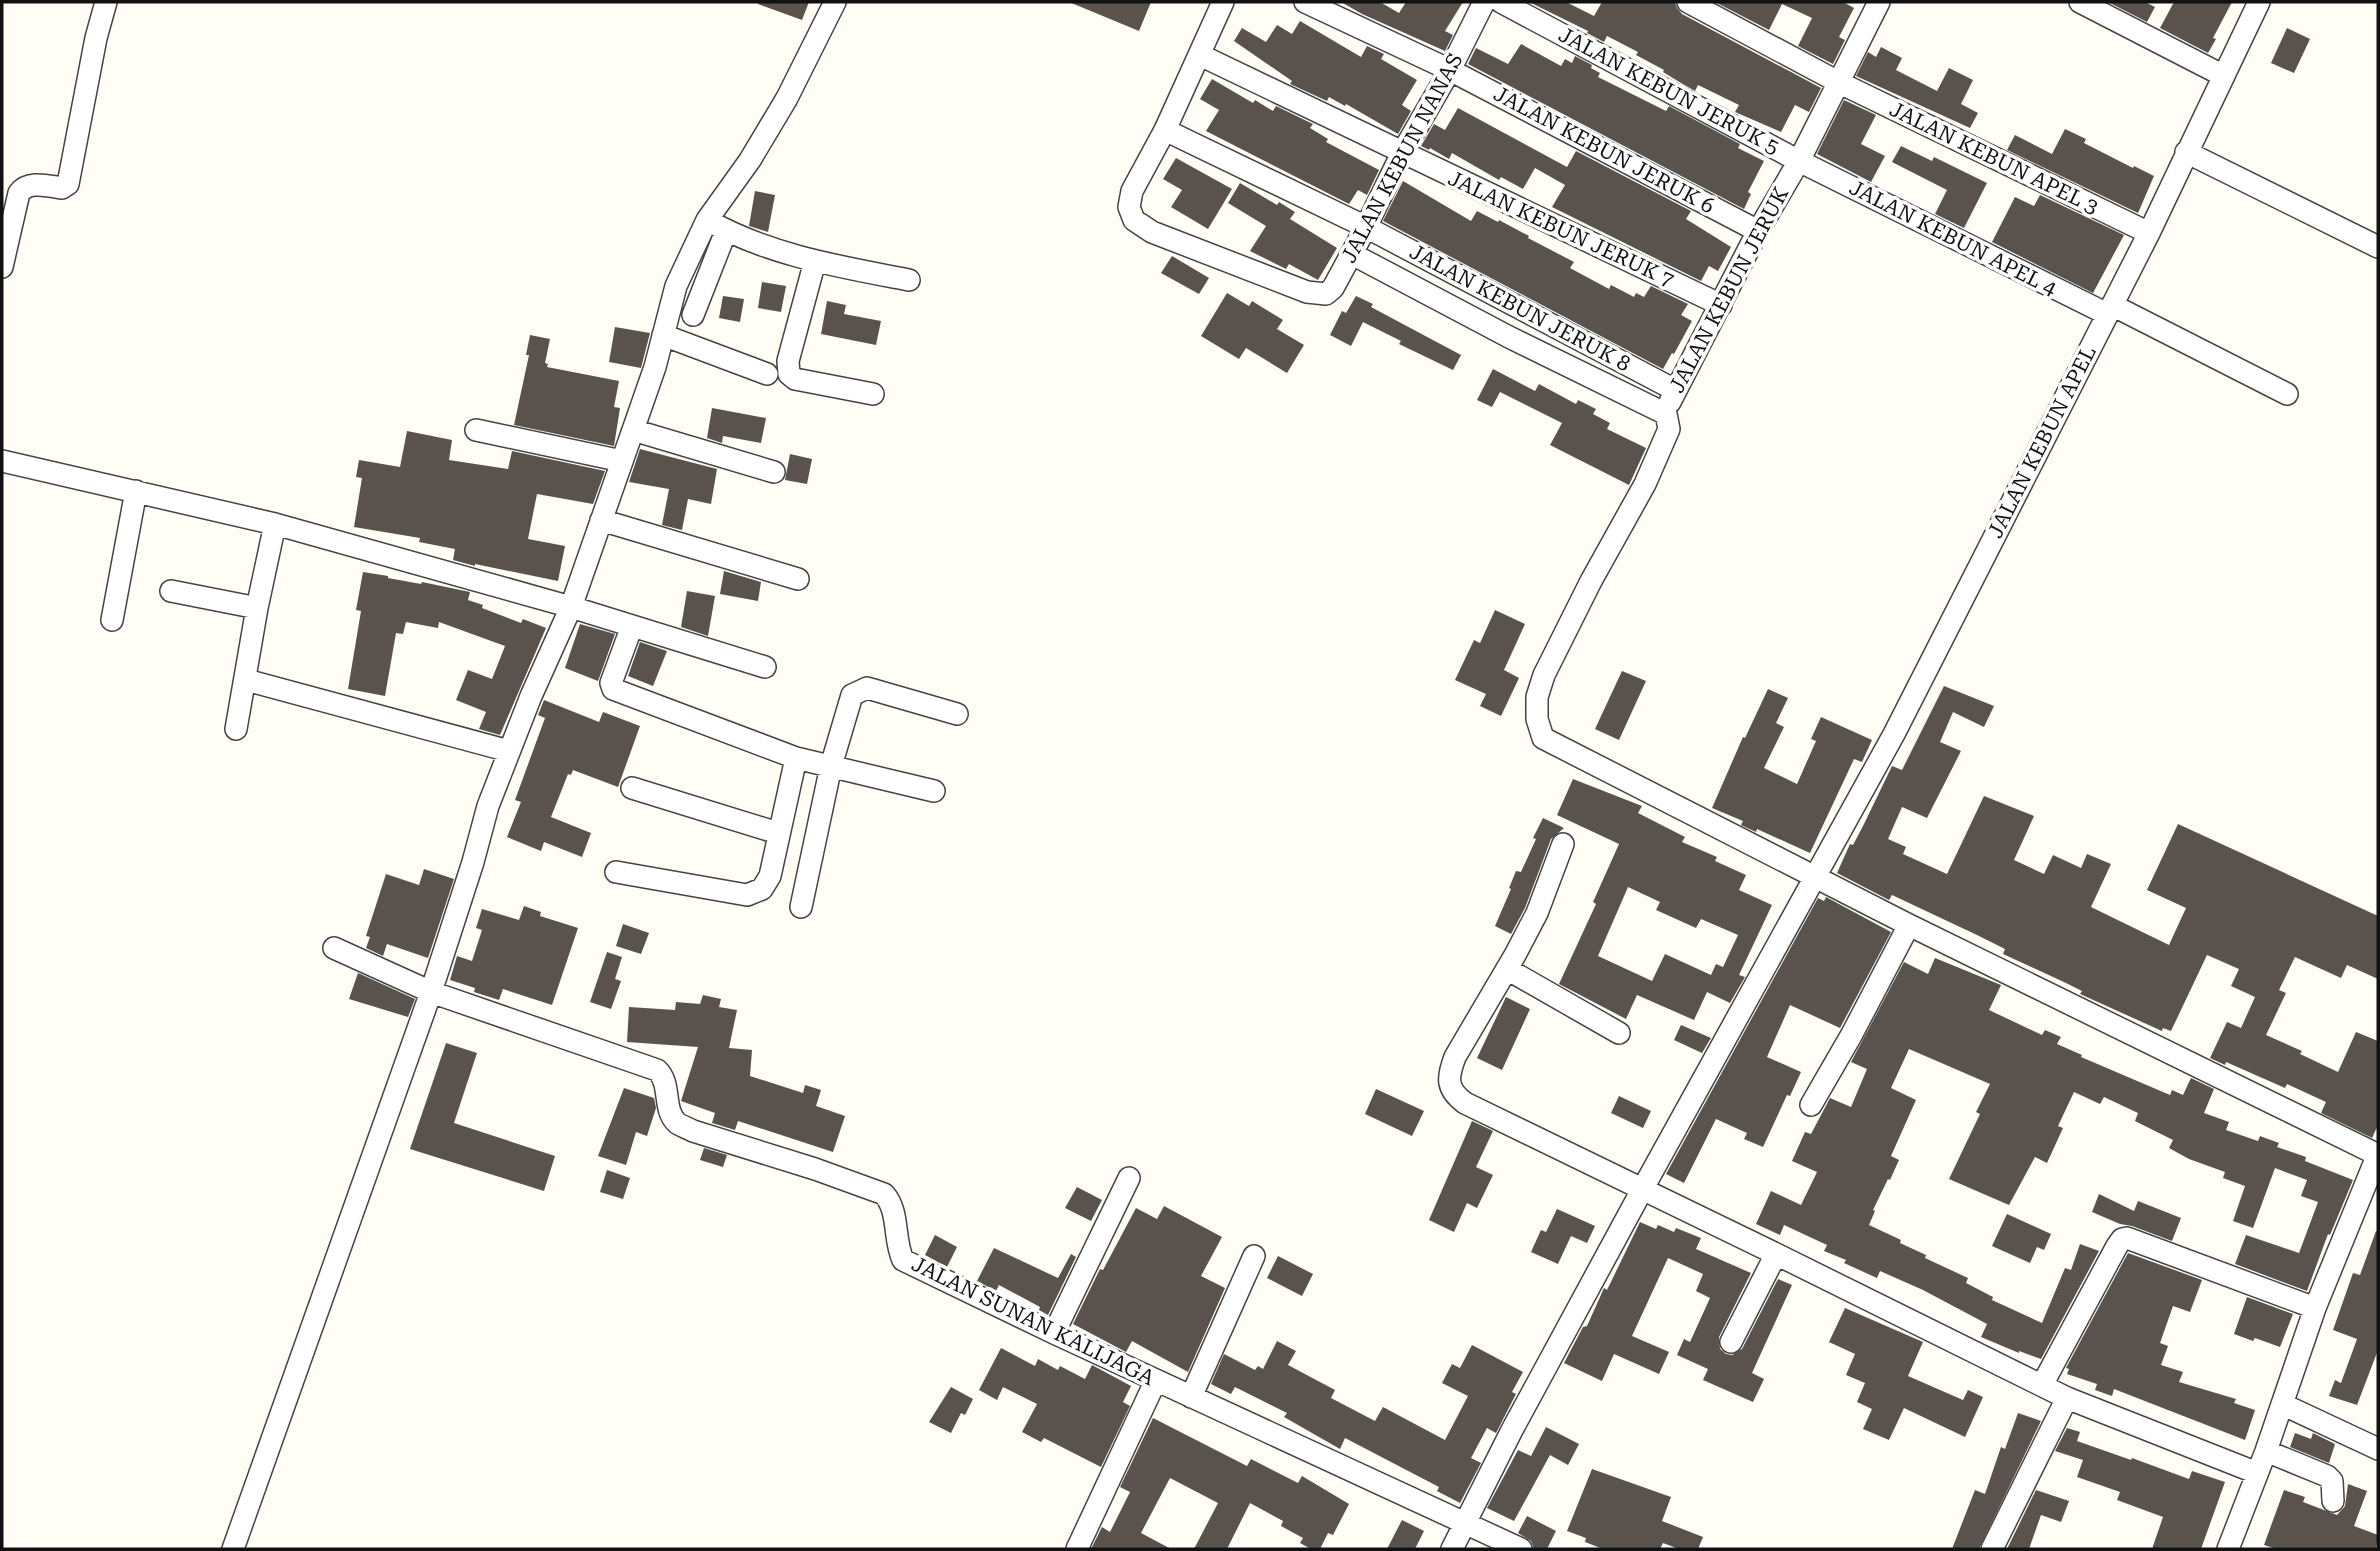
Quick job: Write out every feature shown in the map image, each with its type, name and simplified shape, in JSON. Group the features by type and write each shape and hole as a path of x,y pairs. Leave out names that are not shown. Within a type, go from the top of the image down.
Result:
{"street":[{"path":"2,267 4,244 19,193 24,187 32,185 62,188 68,184 96,38 106,2"},
{"path":"233,1549 431,992 488,806 531,696 571,607 633,430 676,286 716,225 750,160 788,98 835,2"},
{"path":"1166,130 1223,2"},
{"name":"JALAN KEBUN JERUK 6","path":"1305,2 1450,70 1758,231"},
{"name":"JALAN KEBUN NANAS","path":"1166,130 1132,191 1129,207 1133,220 1152,232 1307,292 1326,294 1333,288 1352,254 1402,153 1450,70 1484,2"},
{"name":"JALAN KEBUN JERUK 5","path":"1501,2 1799,161"},
{"name":"JALAN KEBUN APEL 3","path":"1688,2 1840,83 2149,233"},
{"name":"JALAN KEBUN JERUK","path":"1352,254 1509,337 1666,414 1675,390 1758,231 1799,161 1879,2"},
{"path":"2080,2 2224,76"},
{"name":"JALAN KEBUN APEL","path":"1452,1549 1642,1189 1894,734 2149,233 2259,2"},
{"name":"JALAN KEBUN JERUK 7","path":"1199,55 1721,305"},
{"name":"JALAN KEBUN JERUK 8","path":"1166,130 1366,227 1675,390"},
{"path":"2186,152 2378,247"},
{"name":"JALAN KEBUN APEL 4","path":"1799,161 2287,394"},
{"path":"716,225 814,261 909,280"},
{"path":"693,315 716,225"},
{"path":"814,261 788,361 789,374 795,379 873,394"},
{"path":"663,335 767,374"},
{"path":"1666,414 1669,429 1645,484 1591,581 1544,675 1536,697 1537,719 1543,738 1909,925 2378,1155 2373,1178 2315,1308 2266,1451 2228,1549"},
{"path":"476,430 622,461"},
{"path":"633,430 774,472"},
{"path":"2,461 275,524 571,607 765,667"},
{"path":"112,620 136,491"},
{"path":"601,520 797,579"},
{"path":"236,729 275,524"},
{"path":"171,591 257,608"},
{"path":"632,626 611,683 613,689 796,758 934,791"},
{"path":"246,680 509,751"},
{"path":"801,907 831,766 852,695 857,690 867,688 957,714"},
{"path":"616,872 747,895 762,889 770,876 796,758"},
{"path":"632,788 778,833"},
{"path":"1563,844 1536,913 1507,969 1455,1057 1449,1075 1456,1096 1465,1103 2067,1398 2257,1472"},
{"path":"1811,1105 1909,925"},
{"path":"334,948 431,992"},
{"path":"1507,969 1619,1033"},
{"name":"JALAN SUNAN KALIJAGA","path":"431,992 657,1070 663,1075 671,1112 677,1123 693,1131 884,1194 891,1202 899,1252 904,1260 1054,1333 1521,1549"},
{"path":"1054,1333 1129,1178"},
{"path":"2042,1385 2122,1239 2127,1238 2315,1308"},
{"path":"1731,1342 1776,1254"},
{"path":"1191,1396 1254,1256"},
{"path":"1077,1549 1156,1380"},
{"path":"1992,1549 2067,1398"},
{"path":"2282,1404 2378,1449"},
{"path":"2266,1451 2327,1476 2332,1480 2333,1501"}],"building":[{"path":"758,2 809,2 802,20"},
{"path":"1069,2 1151,2 1139,31"},
{"path":"1341,2 1380,2 1399,13 1406,2 1463,2 1445,31 1453,35 1445,51"},
{"path":"1529,2 1566,2 1594,16 1602,2 1675,2 1682,14 1821,88 1809,112 1795,105 1781,132 1735,112 1739,105 1698,85 1695,91 1636,55 1638,52 1607,36 1604,42 1587,33 1588,31"},
{"path":"1715,2 1843,2 1854,8 1839,37 1845,40 1833,64 1798,46 1812,18 1782,4 1769,30"},
{"path":"2108,2 2145,2 2155,7 2147,22"},
{"path":"2174,2 2232,2 2208,53 2160,28"},
{"path":"1300,21 1361,57 1367,46 1384,54 1381,59 1417,80 1402,105 1411,111 1398,134 1346,104 1345,106 1329,97 1327,101 1290,84 1292,81 1234,41 1242,28 1266,42 1277,25 1292,34"},
{"path":"2287,28 2310,39 2294,73 2271,63"},
{"path":"1521,44 1561,66 1565,59 1572,63 1575,56 1592,65 1591,68 1600,73 1598,77 1666,111 1669,106 1740,144 1738,148 1764,161 1748,192 1751,194 1744,209 1468,64 1476,48 1508,64"},
{"path":"1881,47 1902,58 1896,70 1937,91 1949,68 1973,80 1961,104 1978,113 1970,128 1856,76 1868,52 1876,57"},
{"path":"1212,79 1253,103 1255,100 1273,111 1276,106 1313,124 1310,128 1328,139 1326,142 1379,170 1367,195 1358,190 1349,204 1206,131 1219,110 1200,99"},
{"path":"1844,100 1876,115 1861,144 1885,156 1871,182 1817,154"},
{"path":"1458,108 1567,167 1576,151 1691,211 1686,219 1731,247 1718,271 1709,266 1701,281 1552,207 1565,185 1535,168 1523,189 1501,177 1499,180 1452,153 1449,159 1421,146 1434,124 1445,130"},
{"path":"2065,129 2086,139 2084,143 2154,176 2138,213 2007,150 2015,135 2052,154"},
{"path":"1901,146 1932,161 1934,157 1987,183 1964,228 1935,214 1947,190 1892,162"},
{"path":"1176,158 1232,189 1208,229 1171,207 1182,190 1163,179"},
{"path":"1403,181 1471,221 1477,211 1498,222 1499,220 1574,262 1570,268 1609,289 1611,285 1634,297 1636,293 1644,297 1651,286 1688,304 1681,315 1692,321 1674,354 1672,353 1663,369 1383,221"},
{"path":"1240,183 1277,205 1279,202 1295,212 1290,219 1337,248 1318,280 1289,264 1286,269 1250,251 1266,226 1228,203"},
{"path":"755,191 775,195 768,232 749,226"},
{"path":"2040,195 2124,235 2093,293 1992,242 2015,197 2034,206"},
{"path":"1172,256 1209,278 1199,294 1161,273"},
{"path":"762,282 786,286 781,312 758,308"},
{"path":"1227,293 1249,306 1252,301 1283,320 1277,329 1304,345 1287,373 1246,348 1239,359 1201,336"},
{"path":"723,296 744,299 740,322 719,318"},
{"path":"1356,296 1373,304 1371,307 1461,355 1453,370 1399,344 1401,341 1363,322 1351,346 1330,335 1342,311 1346,313"},
{"path":"827,301 846,305 844,314 881,321 876,345 821,334"},
{"path":"615,327 650,333 641,368 609,362"},
{"path":"530,335 550,339 545,363 548,364 547,367 619,381 614,407 620,408 614,446 514,425 529,355 526,355"},
{"path":"1493,369 1535,391 1539,384 1576,404 1578,400 1596,409 1593,414 1610,423 1607,429 1646,448 1629,485 1550,445 1562,423 1500,392 1492,407 1477,400"},
{"path":"712,408 766,418 761,443 723,436 722,443 707,438"},
{"path":"407,431 452,440 449,460 508,469 512,451 605,471 593,504 537,494 528,539 565,546 558,581 475,566 453,560 455,549 419,542 420,538 354,527 362,478 356,477 359,460 400,467"},
{"path":"640,449 717,469 711,504 688,499 682,530 662,525 669,489 629,482"},
{"path":"790,454 812,459 807,484 785,480"},
{"path":"724,571 761,582 758,601 720,594"},
{"path":"363,572 470,592 468,600 483,605 482,608 521,623 523,619 546,628 500,735 479,729 486,712 456,700 468,670 492,679 505,646 439,622 438,628 406,622 403,634 396,633 385,696 348,689 361,611 356,610"},
{"path":"687,591 715,596 708,636 681,627"},
{"path":"1495,610 1525,624 1504,670 1519,678 1501,716 1480,706 1486,694 1455,680 1474,640 1480,643"},
{"path":"580,624 615,634 598,681 565,668"},
{"path":"640,642 667,651 653,686 628,676"},
{"path":"1622,671 1646,681 1619,740 1595,729"},
{"path":"1944,686 1994,706 1984,727 1953,712 1940,742 1961,751 1927,818 1902,807 1888,839 1906,847 1903,854 1947,874 1984,796 2034,816 2014,860 2044,874 2053,855 2081,868 2087,854 2111,864 2091,907 2169,945 2186,908 2147,890 2178,824 2378,916 2378,979 2347,965 2341,978 2295,957 2279,990 2286,993 2266,1035 2302,1051 2300,1054 2338,1072 2356,1032 2378,1041 2378,1125 2372,1138 2321,1113 2326,1102 2287,1084 2285,1088 2226,1062 2225,1065 2210,1058 2227,1022 2241,1028 2255,997 2231,986 2239,969 2207,955 2171,1031 2163,1028 2162,1031 2080,994 2082,991 2003,954 2005,949 1977,935 1892,895 1889,900 1837,873 1892,766 1902,770"},
{"path":"1768,689 1788,698 1776,723 1784,727 1764,768 1797,784 1816,741 1811,739 1821,717 1872,740 1862,762 1854,759 1810,853 1757,829 1756,832 1741,825 1743,821 1712,808 1743,737 1745,738"},
{"path":"544,700 599,722 603,712 640,726 618,787 573,770 571,775 568,774 551,817 591,833 582,857 544,842 541,851 507,837 521,802 515,800 545,718 538,715"},
{"path":"1573,779 1642,806 1638,813 1685,837 1682,842 1717,857 1715,861 1746,875 1739,890 1772,905 1739,975 1745,977 1730,1003 1707,992 1694,1020 1637,995 1626,1019 1559,984 1596,904 1593,902 1619,844 1557,815","holes":["1628,887 1660,902 1656,910 1696,928 1701,919 1738,935 1723,967 1716,964 1711,975 1665,954 1652,981 1598,956"]},
{"path":"1543,818 1564,828 1551,839 1525,908 1511,934 1495,926 1516,871 1521,872"},
{"path":"424,869 454,879 428,958 387,944 383,956 366,948 370,937 366,936 386,874 419,885"},
{"path":"1826,897 1891,932 1840,1028 1790,1005 1767,1057 1801,1072 1763,1147 1744,1139 1747,1133 1716,1119 1684,1183 1666,1174 1818,898 1824,901"},
{"path":"524,906 541,912 540,916 578,928 552,1005 503,989 499,1000 450,980 457,956 472,961 482,930 476,928 482,909 519,920"},
{"path":"623,924 649,933 641,954 616,946"},
{"path":"607,952 622,957 615,979 621,981 611,1009 590,1002"},
{"path":"1935,958 2001,985 1989,1010 2042,1035 2045,1030 2061,1037 2057,1044 2082,1055 2081,1057 2170,1095 2172,1090 2183,1095 2191,1078 2214,1089 2204,1113 2229,1122 2226,1130 2258,1141 2260,1136 2279,1143 2277,1147 2306,1157 2305,1161 2353,1180 2330,1235 2328,1234 2307,1291 2235,1264 2246,1235 2299,1253 2318,1202 2301,1196 2307,1180 2275,1168 2253,1228 2233,1221 2245,1186 2223,1178 2225,1172 2189,1159 2169,1148 2173,1140 2135,1121 2138,1113 2104,1097 2100,1104 2074,1092 2058,1126 2063,1128 2047,1163 2035,1157 2009,1205 1949,1179 1980,1114 1976,1112 1990,1084 1909,1049 1891,1088 1916,1100 1891,1156 1899,1160 1873,1210 1875,1211 1869,1225 1901,1240 1900,1243 1926,1255 1925,1258 1968,1278 1966,1283 1993,1297 1992,1300 2042,1323 2065,1268 2071,1270 2080,1244 2099,1251 2041,1359 1981,1337 1987,1324 1923,1290 1880,1271 1877,1278 1844,1263 1846,1260 1824,1251 1827,1245 1784,1225 1780,1235 1756,1224 1771,1191 1801,1205 1817,1172 1792,1161 1805,1132 1811,1134 1830,1098 1851,1107 1867,1069 1851,1062 1904,962 1928,974"},
{"path":"358,973 415,999 408,1017 349,999"},
{"path":"703,995 721,999 719,1007 737,1010 729,1048 752,1050 750,1076 803,1093 805,1085 821,1090 816,1106 845,1116 833,1152 738,1121 735,1130 712,1123 715,1113 681,1101 698,1047 627,1042 629,1007 675,1010 676,1002 700,1004"},
{"path":"1506,997 1530,1009 1502,1070 1477,1058"},
{"path":"1681,1025 1711,1038 1702,1053 1674,1040"},
{"path":"446,1043 477,1053 454,1123 555,1156 544,1191 410,1149"},
{"path":"624,1088 654,1098 656,1108 647,1136 636,1132 626,1165 598,1156"},
{"path":"1376,1089 1424,1111 1412,1136 1365,1114"},
{"path":"1619,1096 1651,1111 1643,1128 1611,1113"},
{"path":"1472,1121 1493,1131 1476,1167 1493,1175 1477,1208 1467,1203 1454,1232 1429,1220"},
{"path":"704,1148 727,1155 723,1167 700,1160"},
{"path":"607,1170 630,1178 623,1199 600,1192"},
{"path":"1077,1187 1102,1200 1091,1221 1065,1208"},
{"path":"2099,1194 2134,1211 2138,1201 2181,1218 2172,1241 2092,1212"},
{"path":"1164,1206 1222,1237 1201,1276 1225,1288 1188,1372 1132,1341 1126,1352 1073,1324 1100,1269 1103,1270 1136,1208 1157,1219"},
{"path":"1557,1209 1595,1226 1587,1243 1571,1236 1558,1264 1531,1252 1541,1230 1546,1232"},
{"path":"2007,1214 2051,1234 2044,1250 2037,1247 2030,1263 1992,1246"},
{"path":"1640,1222 1656,1229 1658,1225 1674,1232 1676,1228 1701,1238 1696,1249 1751,1273 1719,1337 1720,1349 1726,1354 1732,1355 1742,1349 1778,1279 1792,1285 1752,1373 1764,1379 1753,1402 1703,1380 1708,1369 1677,1355 1684,1339 1690,1342 1710,1298 1696,1291 1703,1274 1668,1258 1632,1336 1669,1352 1659,1374 1614,1354 1602,1381 1564,1363 1583,1327 1587,1326 1604,1288 1607,1290"},
{"path":"2376,1231 2378,1350 2357,1405 2329,1396 2335,1380 2341,1383 2357,1339 2333,1330 2353,1273 2360,1275"},
{"path":"935,1235 957,1247 947,1267 925,1255"},
{"path":"994,1248 1058,1278 1071,1254 1076,1257 1048,1315 1039,1310 1040,1307 999,1285 996,1291 977,1281"},
{"path":"2128,1253 2202,1280 2190,1312 2173,1306 2160,1343 2168,1346 2161,1365 2183,1372 2179,1382 2236,1399 2234,1403 2255,1410 2245,1440 2114,1389 2112,1396 2095,1390 2097,1384 2067,1374 2069,1369 2066,1368"},
{"path":"1278,1256 1313,1274 1302,1296 1267,1278"},
{"path":"2247,1297 2293,1314 2280,1347 2234,1334"},
{"path":"1845,1308 1923,1342 1908,1376 1963,1400 1968,1390 1983,1397 1965,1437 1904,1408 1889,1440 1863,1429 1872,1409 1857,1402 1865,1383 1846,1375 1855,1354 1829,1342"},
{"path":"1277,1341 1296,1351 1288,1365 1335,1390 1331,1398 1375,1421 1383,1407 1445,1440 1468,1396 1442,1383 1452,1364 1460,1368 1472,1345 1523,1372 1512,1392 1516,1394 1496,1433 1487,1428 1471,1458 1481,1463 1460,1503 1437,1491 1439,1487 1345,1438 1340,1449 1284,1417 1287,1413 1235,1387 1231,1394 1211,1384 1224,1354 1255,1370 1258,1366 1263,1369"},
{"path":"1001,1348 1035,1366 1038,1359 1058,1370 1060,1366 1085,1379 1092,1365 1131,1386 1123,1402 1130,1406 1101,1467 1044,1438 1041,1442 1022,1432 1037,1404 1003,1387 997,1400 979,1390"},
{"path":"951,1387 973,1399 965,1415 961,1413 951,1433 929,1422"},
{"path":"2018,1413 2041,1421 1979,1549 1952,1549 1975,1490 1985,1494 2001,1447 2005,1449"},
{"path":"1153,1418 1247,1466 1251,1459 1298,1483 1302,1476 1349,1504 1333,1535 1328,1533 1320,1549 1311,1549 1300,1543 1303,1538 1281,1526 1283,1521 1250,1503 1227,1549 1194,1549 1218,1503 1170,1478 1141,1533 1171,1549 1091,1549 1102,1527 1110,1532 1130,1492 1120,1487"},
{"path":"1546,1427 1579,1444 1568,1465 1550,1455 1514,1521 1487,1508 1518,1450 1531,1456"},
{"path":"2067,1428 2080,1432 2077,1441 2131,1460 2132,1458 2189,1479 2192,1471 2225,1482 2201,1549 2152,1549 2163,1517 2117,1500 2120,1492 2077,1477 2083,1460 2055,1451"},
{"path":"2295,1433 2311,1439 2313,1433 2335,1444 2329,1463 2290,1447"},
{"path":"1592,1469 1671,1497 1662,1521 1703,1537 1698,1549 1679,1549 1663,1543 1660,1549 1603,1549 1585,1542 1586,1538 1567,1531"},
{"path":"2348,1484 2367,1491 2354,1526 2378,1535 2376,1549 2276,1549 2264,1545 2284,1490 2305,1497 2303,1502 2337,1515 2345,1506"},
{"path":"2036,1490 2069,1501 2061,1522 2041,1515 2029,1549 2007,1549"},
{"path":"1527,1516 1556,1531 1547,1549 1534,1549 1531,1541 1518,1533"},
{"path":"1402,1520 1424,1531 1415,1549 1387,1549"}]}
